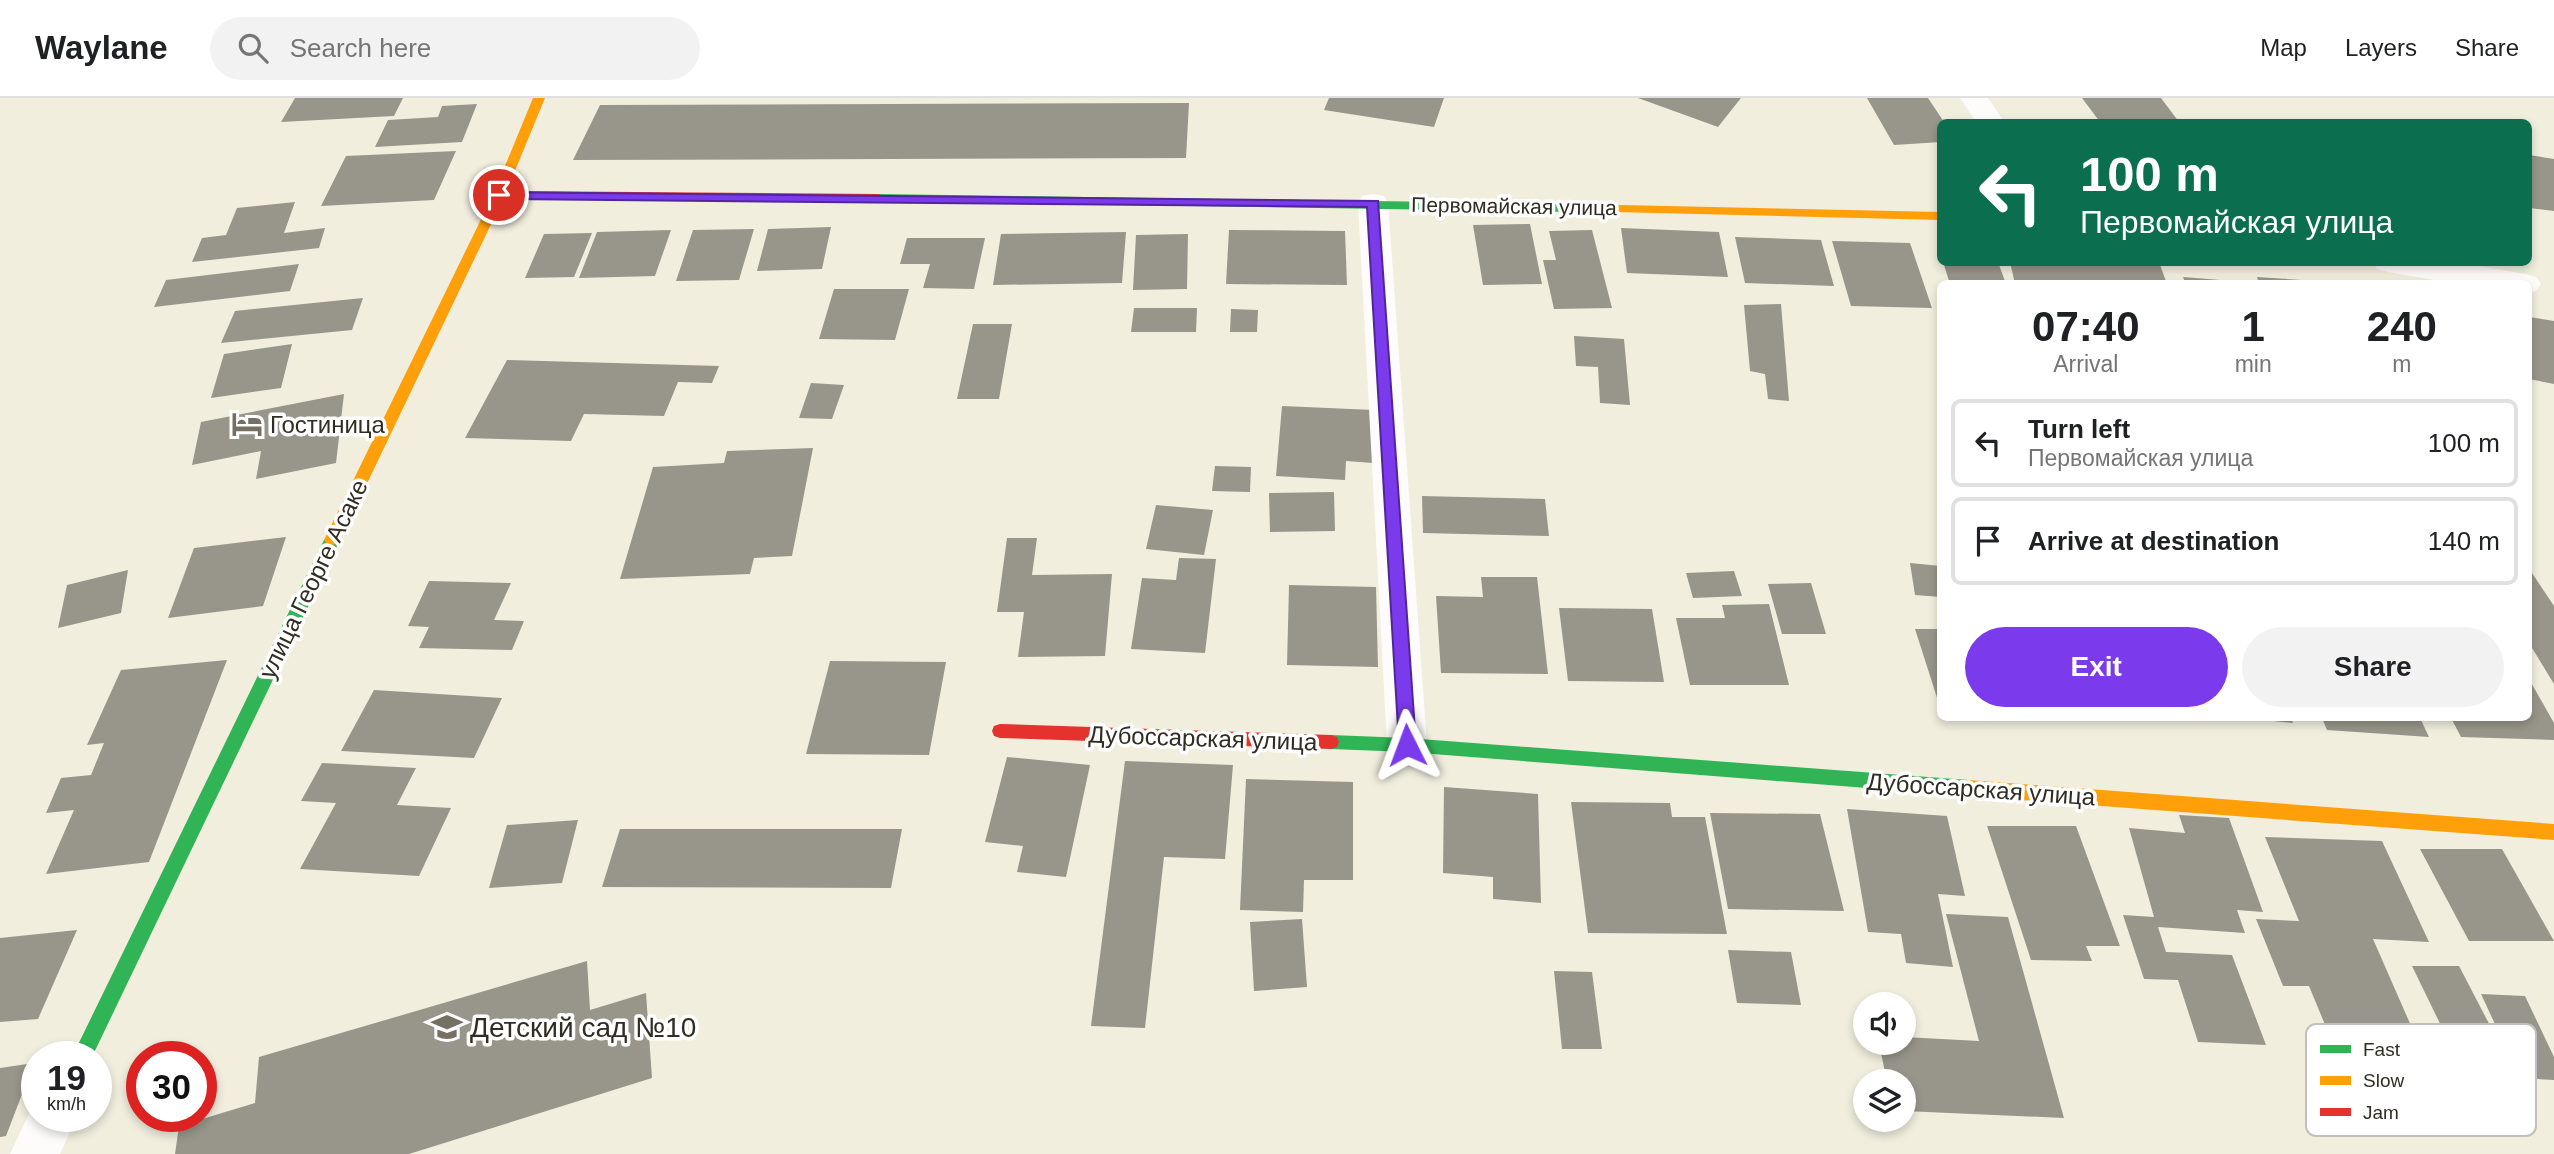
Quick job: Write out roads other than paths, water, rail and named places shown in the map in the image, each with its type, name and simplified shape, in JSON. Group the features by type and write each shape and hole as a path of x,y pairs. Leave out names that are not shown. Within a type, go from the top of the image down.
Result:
{"street":[{"name":"улица Георге Асаке","path":"90,1041 499,195 539,98"},
{"path":"1974,98 1988,119"},
{"name":"Первомайская улица","path":"499,195 1373,204 1937,216"},
{"path":"1373,204 1407,745"},
{"path":"2413,266 2502,280"},
{"path":"2532,285 2554,288"},
{"name":"Дубоссарская улица","path":"1000,732 1407,745 2554,832"},
{"path":"35,1154 45,1132"}],"place":[{"name":"Гостиница","path":"247,424"},
{"name":"Детский сад №10","path":"447,1027"}]}
